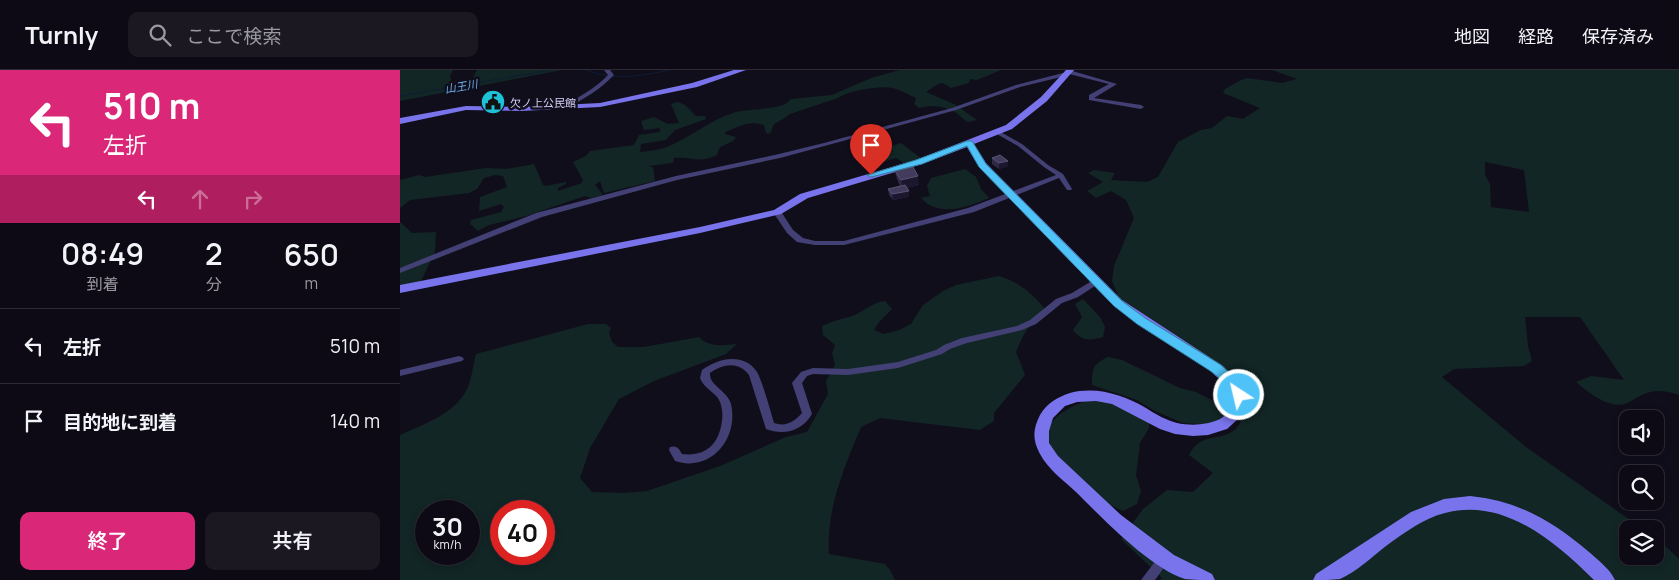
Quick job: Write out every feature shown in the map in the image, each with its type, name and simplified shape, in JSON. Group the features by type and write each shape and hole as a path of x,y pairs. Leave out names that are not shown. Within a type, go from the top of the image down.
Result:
{"street":[{"path":"400,121 466,108 564,108 600,105 641,98 718,79 742,70"},
{"path":"400,289 700,230 777,212 804,196 919,162 997,132 1018,121 1051,93 1069,72"},
{"path":"400,271 539,215 676,178 816,146 961,106 1018,86 1069,72 1114,84 1091,96 1092,100 1141,107"},
{"path":"564,108 587,94 594,92 608,75"},
{"path":"997,132 1020,145 1046,166 1061,175 1069,189"},
{"path":"970,143 982,165 1095,282 1141,321 1216,368 1231,382 1239,395 1239,402 1232,418 1219,426 1201,431 1172,427 1121,402 1086,395 1063,400 1053,406 1044,421 1041,437 1043,445 1056,464 1106,511 1164,559 1191,575 1206,580"},
{"path":"777,212 799,240 832,244 844,243 952,215 1061,175"},
{"path":"674,450 678,458 688,460 700,457 712,452 725,435 727,407 723,394 707,384 704,377 705,372 711,367 722,363 738,361 749,367 770,426 776,429 784,429 803,420 807,414 797,384 804,374 813,371 848,372 898,365 939,352 965,340 1019,328 1033,322 1059,301 1075,295 1095,282"},
{"path":"400,373 459,359"},
{"path":"1322,580 1340,570 1415,517 1436,507 1459,501 1509,509 1535,521 1570,545 1606,580"},
{"path":"1146,580 1164,559"}],"green space":[{"path":"400,70 453,70 450,76 452,82 472,79 477,70 562,70 400,101"},
{"path":"900,70 1001,70 977,80 970,79 969,83 951,88 943,83 938,84 926,92 956,105 977,120 968,122 955,112 942,107 919,108 914,104 916,98 893,88 864,89 790,114 774,124 770,134 766,133 764,125 753,123 744,124 725,132 725,134 736,137 733,141 720,147 717,155 705,159 674,158 673,163 648,166 653,167 655,181 604,193 600,181 595,185 603,195 592,198 585,196 526,216 489,225 478,231 470,224 471,220 501,212 504,207 501,204 479,211 480,197 507,187 503,176 495,175 484,178 477,189 469,193 410,200 400,208 400,180 419,175 425,177 486,168 506,169 534,164 543,185 566,182 566,184 558,188 558,191 582,183 583,180 573,162 586,156 590,151 634,145 639,135 660,132 660,128 644,130 641,121 654,117 668,124 679,123 671,104 678,102 685,105 696,116 705,116 706,119 675,130 666,140 641,144 640,152 667,147 726,115 781,106 791,99 832,95 871,78"},
{"path":"1272,70 1679,70 1679,395 1663,391 1653,392 1643,394 1618,405 1598,398 1586,390 1576,382 1591,376 1624,380 1580,317 1525,317 1528,346 1532,361 1524,366 1454,369 1442,377 1526,447 1630,520 1619,520 1619,565 1664,565 1664,545 1679,559 1679,580 1160,580 1162,578 1121,539 1143,509 1167,490 1193,492 1213,473 1189,455 1204,440 1223,436 1236,429 1246,410 1247,399 1235,376 1119,298 1112,281 1114,266 1134,218 1126,200 1111,191 1096,198 1087,191 1103,182 1088,173 1094,170 1115,173 1111,180 1147,182 1158,177 1178,142 1201,130 1212,128 1227,116 1243,119 1260,108 1223,93 1225,89 1247,78 1282,83 1297,79","holes":["1485,162 1524,170 1529,212 1491,207 1490,184 1485,175"]},
{"path":"901,143 922,159 904,163 896,158 875,164 864,155"},
{"path":"965,169 976,177 981,189 989,198 972,205 945,209 936,208 921,198 930,196 927,186 931,178"},
{"path":"400,222 412,233 436,232 435,252 421,281 400,286"},
{"path":"999,276 1013,281 1025,289 1045,309 1028,329 1016,352 1025,375 994,413 994,421 980,430 880,418 861,427 833,505 830,521 829,554 885,564 895,580 400,580 400,435 447,412 462,398 469,385 476,354 588,324 606,324 611,328 609,333 612,342 618,347 644,347 699,337 712,344 737,344 726,354 654,381 619,399 590,448 580,478 592,492 623,493 647,491 720,466 786,437 807,432 828,394 826,381 835,365 832,353 835,345 823,335 822,326 852,316 876,303 885,301 892,309 874,330 884,334 899,330 911,324 923,305 943,291 956,285"},
{"path":"1083,299 1100,317 1105,327 1103,337 1086,339 1073,330 1082,317 1075,304"},
{"path":"1108,357 1122,360 1180,388 1196,392 1231,410 1235,415 1216,425 1183,423 1155,411 1137,400 1092,385 1094,367"},
{"path":"1092,399 1119,405 1149,422 1149,428 1140,443 1136,475 1141,491 1137,504 1123,511 1099,496 1060,460 1049,443 1047,434 1050,425 1056,418 1073,406"}],"building":[{"path":"1000,155 1008,161 999,163 992,158"},
{"path":"913,167 918,176 901,180 895,171"},
{"path":"905,185 909,191 892,194 888,189"}],"waterway":[{"name":"山王川","path":"400,96 551,70"},
{"name":"山王川","path":"586,70 617,76 638,76 669,70"}],"place":[{"name":"欠ノ上公民館","path":"493,102"}],"route":[{"path":"871,175 919,162 970,143 982,165 1095,282 1141,321 1216,368 1231,382 1239,395"}]}
